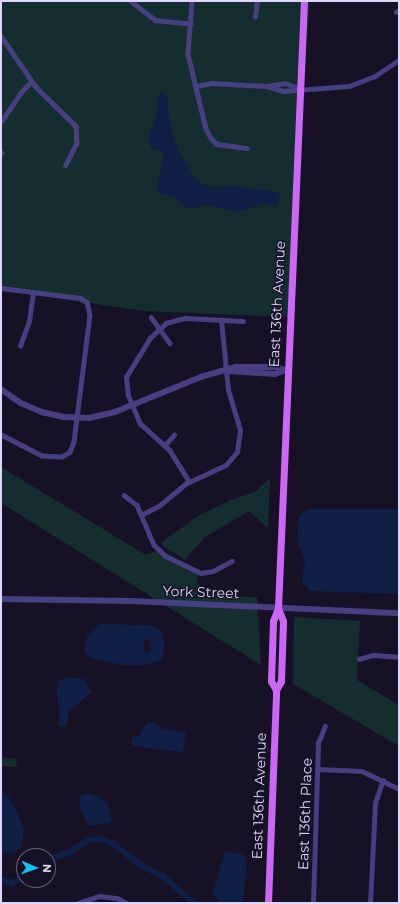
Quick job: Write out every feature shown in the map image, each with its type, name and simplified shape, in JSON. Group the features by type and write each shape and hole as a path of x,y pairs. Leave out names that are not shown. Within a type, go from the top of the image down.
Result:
{"main road":[{"name":"East 136th Avenue","path":"268,903 276,690 271,681 273,621 278,608 286,370 304,1"}],"street":[{"path":"131,1 155,20 191,24"},
{"path":"192,1 188,50 196,86 211,138 220,146 247,148"},
{"path":"255,17 257,1"},
{"path":"1,36 31,82 76,126 77,143 66,165"},
{"path":"267,86 276,90 349,86 375,76 399,60"},
{"path":"1,122 21,92 31,82"},
{"path":"196,86 211,83 267,86 285,83 300,88"},
{"path":"1,288 80,298 87,302 90,315 72,448 62,457 42,456 1,435"},
{"path":"20,346 29,321 33,292"},
{"path":"151,317 170,343"},
{"path":"189,482 175,457 140,424 126,391 126,377 150,338 159,328 178,319 243,321"},
{"path":"143,514 159,506 189,482 226,465 238,452 240,430 231,400 220,320"},
{"path":"1,389 21,404 42,412 77,418 106,415 132,406 201,377 226,371 250,366 276,367 286,370"},
{"path":"164,446 174,435"},
{"path":"124,495 138,505 156,548 185,567 197,572 209,572 232,561"},
{"name":"York Street","path":"1,599 399,613"},
{"path":"359,658 373,655 399,657"},
{"name":"East 136th Place","path":"313,903 318,743 325,726"},
{"path":"317,769 362,771 399,789"},
{"path":"370,903 375,803 383,780"},
{"path":"78,903 89,898 105,896 127,903"}],"green space":[{"path":"1,1 310,1 288,317 144,311 1,290"},
{"path":"1,467 146,555 158,550 197,572 198,585 217,596 257,597 261,665 1,503"},
{"path":"268,480 270,480 268,528 249,511 205,537 185,560 163,546 162,542 198,516 233,499 255,492"},
{"path":"294,617 360,621 357,680 399,705 399,746 293,684"},
{"path":"1,757 17,759 16,767 1,766"}],"water":[{"path":"160,93 165,94 168,101 169,120 178,150 196,180 210,187 236,186 277,192 280,195 278,208 266,203 237,212 206,205 189,209 184,207 177,198 156,192 164,155 160,150 151,148 148,137 157,114 157,96"},
{"path":"308,509 399,509 399,594 310,591 302,582 305,561 297,539 299,517"},
{"path":"100,624 147,625 161,630 165,643 162,660 145,665 122,665 89,657 85,651 87,636","holes":["145,640 151,641 151,651 145,652 143,647"]},
{"path":"66,677 84,679 92,692 68,712 67,725 62,727 58,725 60,712 57,699 57,682"},
{"path":"147,723 155,723 162,729 186,732 183,752 132,746 132,738 140,735"},
{"path":"1,791 8,796 19,816 24,831 21,847 16,848 16,851 13,853 1,852"},
{"path":"86,793 93,794 108,804 112,820 108,823 93,826 89,825 79,807 81,796"},
{"path":"225,852 243,853 247,866 243,903 219,903 213,892"}],"waterway":[{"path":"56,857 71,852 88,840 100,839 112,843 141,865 163,876 194,903"},
{"path":"1,879 12,883 16,881"}]}
